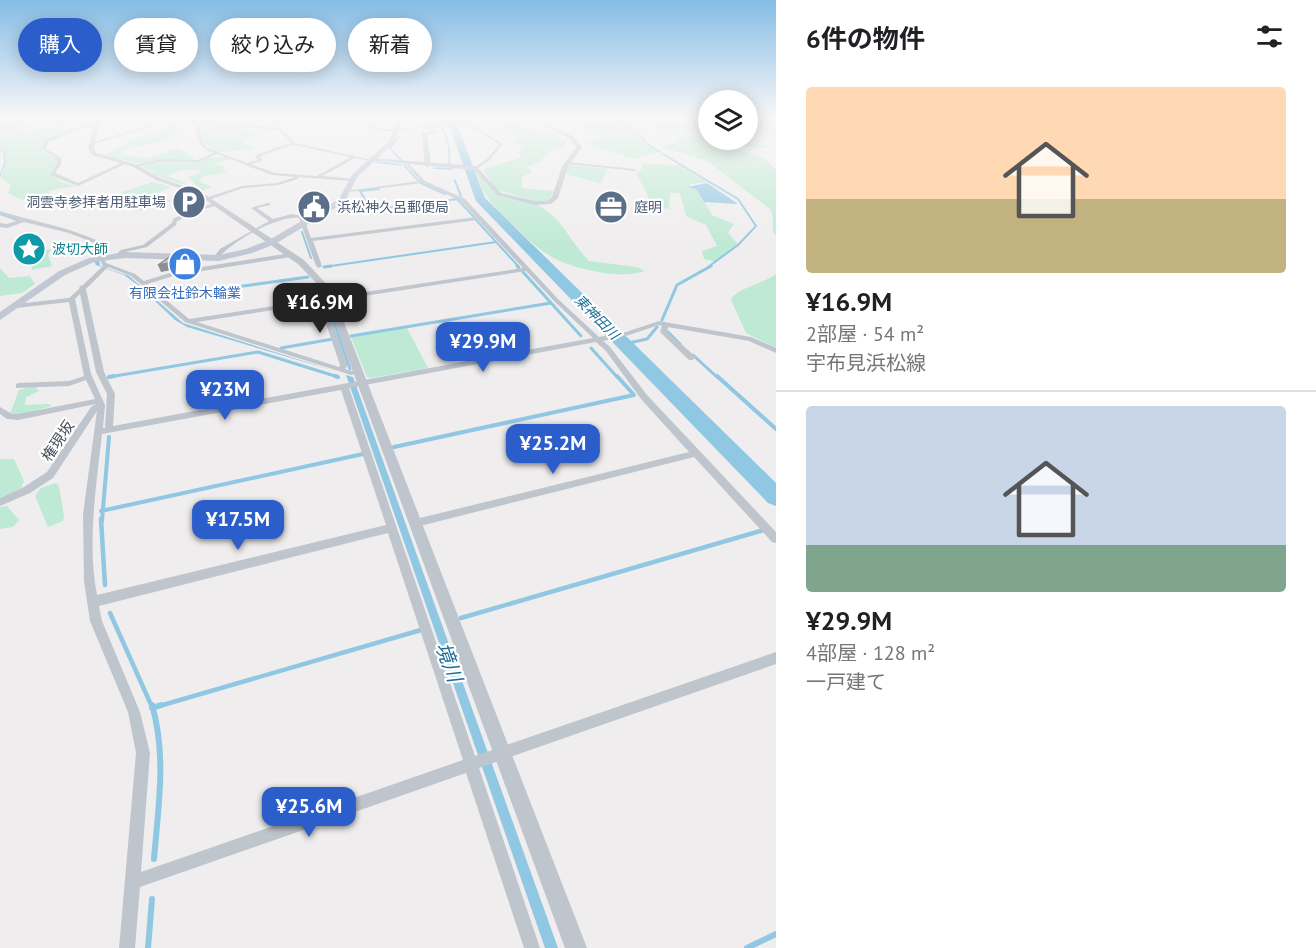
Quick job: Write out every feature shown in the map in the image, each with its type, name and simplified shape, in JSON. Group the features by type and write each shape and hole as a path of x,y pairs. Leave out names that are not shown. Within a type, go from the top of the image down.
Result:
{"main road":[{"path":"2,313 16,306 62,273 101,263 117,255 216,258 240,254 272,242 338,204 352,180 370,161"}],"street":[{"path":"59,161 52,174 78,185 124,163"},
{"path":"117,161 135,166 158,179 192,189 291,255 315,274 328,300 416,523 498,756 576,948"},
{"path":"135,166 158,161"},
{"path":"239,161 274,174 352,180"},
{"path":"247,164 257,161"},
{"path":"316,178 348,161"},
{"path":"382,161 475,168 486,161"},
{"path":"427,161 427,166"},
{"path":"475,168 499,194 545,204 554,200 568,163 635,170"},
{"path":"408,164 423,182 459,198 527,269 601,339 644,397 776,539"},
{"path":"208,199 242,187 278,184 300,177"},
{"path":"348,190 423,182"},
{"path":"117,255 123,251 145,246 174,224 175,220 199,208 216,204"},
{"path":"268,204 254,208 273,220"},
{"path":"276,209 286,217"},
{"path":"0,212 79,233 97,243 101,263 72,300 16,306"},
{"path":"216,258 222,250 273,220 301,217 319,266"},
{"path":"309,240 479,218"},
{"path":"0,225 10,226 25,220"},
{"path":"145,283 177,273 291,255"},
{"path":"101,263 125,270 145,283 187,321 351,373 360,379"},
{"path":"187,321 527,269"},
{"path":"82,287 100,372 111,394 88,514 88,565 92,602 96,621 134,712 141,738 142,770 128,948"},
{"path":"72,300 88,377 100,403 104,431"},
{"path":"328,300 344,365 341,370"},
{"path":"104,431 345,386 360,379 627,334 654,323 751,339 776,351"},
{"path":"666,324 663,332 692,358"},
{"path":"19,386 69,383 88,377"},
{"path":"345,386 532,948"},
{"path":"0,410 10,417 18,417 100,403"},
{"name":"権現坂","path":"0,502 27,490 50,475 100,403"},
{"path":"416,523 697,453"},
{"path":"92,602 391,528"},
{"path":"133,882 776,658"}],"green space":[{"path":"57,161 50,174 62,182 76,186 48,191 57,198 51,200 38,202 19,199 8,193 11,185 1,178 6,162"},
{"path":"129,161 223,161 215,164 225,166 223,168 226,173 202,177 200,181 212,187 202,191 188,177 201,173 198,170 181,170 167,176 186,183 182,184 161,178 141,166 143,164"},
{"path":"509,161 540,161 527,167 532,172 522,177 522,188 554,191 549,201 540,203 495,189 483,169"},
{"path":"707,161 767,161 776,170 776,236 770,209"},
{"path":"643,164 678,165 707,182 691,184 689,187 698,191 712,215 734,224 728,233 738,244 716,262 704,259 702,251 717,246 706,225 686,216 680,193 670,193 669,209 651,206 636,174 641,170"},
{"path":"569,165 607,169 599,183 566,174"},
{"path":"477,174 503,197 526,200 550,213 589,261 636,267 645,271 627,274 605,273 571,265 550,256 532,243 495,207 486,195"},
{"path":"152,182 172,187 153,194 171,201 132,210 108,201 111,196"},
{"path":"51,249 48,255 52,266 32,270 31,252"},
{"path":"0,268 9,278 30,276 35,284 22,293 0,296"},
{"path":"776,274 776,348 746,333 731,300 744,289"},
{"path":"407,328 428,368 367,377 351,337"},
{"path":"34,386 39,391 26,397 25,405 48,404 52,406 19,415 10,414 19,390"},
{"path":"0,459 14,459 24,481 21,488 0,498"},
{"path":"56,483 59,486 64,516 63,521 48,527 35,496 41,488"},
{"path":"7,506 19,520 13,527 0,529 0,507"}],"water":[{"path":"707,183 738,204 704,202 697,190 688,187"},
{"path":"99,260 100,266 129,276 183,323 335,371 187,327 175,320 124,275 96,265 94,261"},
{"name":"境川","path":"346,375 353,377 558,948 545,948"}],"building":[{"path":"174,254 199,257 158,265"}],"waterway":[{"path":"0,176 5,161"},
{"path":"449,161 449,166"},
{"name":"東神田川","path":"466,161 480,199 776,497"},
{"path":"675,161 711,183"},
{"path":"376,162 401,165"},
{"path":"404,165 419,182"},
{"path":"434,168 452,169"},
{"path":"455,181 461,196"},
{"path":"708,181 738,199 756,226 738,245 708,267"},
{"path":"421,183 445,194"},
{"path":"379,189 360,191 371,210 457,199"},
{"path":"457,199 474,217"},
{"path":"0,214 17,220"},
{"path":"476,220 519,267"},
{"path":"302,232 311,258"},
{"path":"331,266 324,267 496,242"},
{"path":"662,320 677,285 711,266"},
{"path":"523,272 581,336"},
{"path":"164,297 308,277"},
{"path":"327,302 350,369"},
{"path":"351,336 551,303"},
{"path":"624,344 647,339 657,327"},
{"path":"668,332 680,344"},
{"path":"281,348 333,339"},
{"path":"591,348 618,378"},
{"path":"114,376 109,377 258,352 338,377 335,376"},
{"path":"693,355 718,378"},
{"path":"394,447 634,395 617,376"},
{"path":"717,376 776,429"},
{"path":"103,511 109,437"},
{"path":"103,511 363,454"},
{"path":"102,521 103,511"},
{"path":"101,519 105,585"},
{"path":"461,618 764,530"},
{"path":"110,613 152,707"},
{"path":"156,707 421,630"},
{"path":"153,708 161,705"},
{"path":"153,708 157,724 160,763 154,859"},
{"path":"148,948 152,899"},
{"path":"747,948 776,934"}],"place":[{"name":"洞雲寺参拝者用駐車場","path":"189,202"},
{"name":"浜松神久呂郵便局","path":"314,207"},
{"name":"庭明","path":"611,207"},
{"name":"波切大師","path":"29,249"},
{"name":"有限会社鈴木輪業","path":"185,264"}]}
